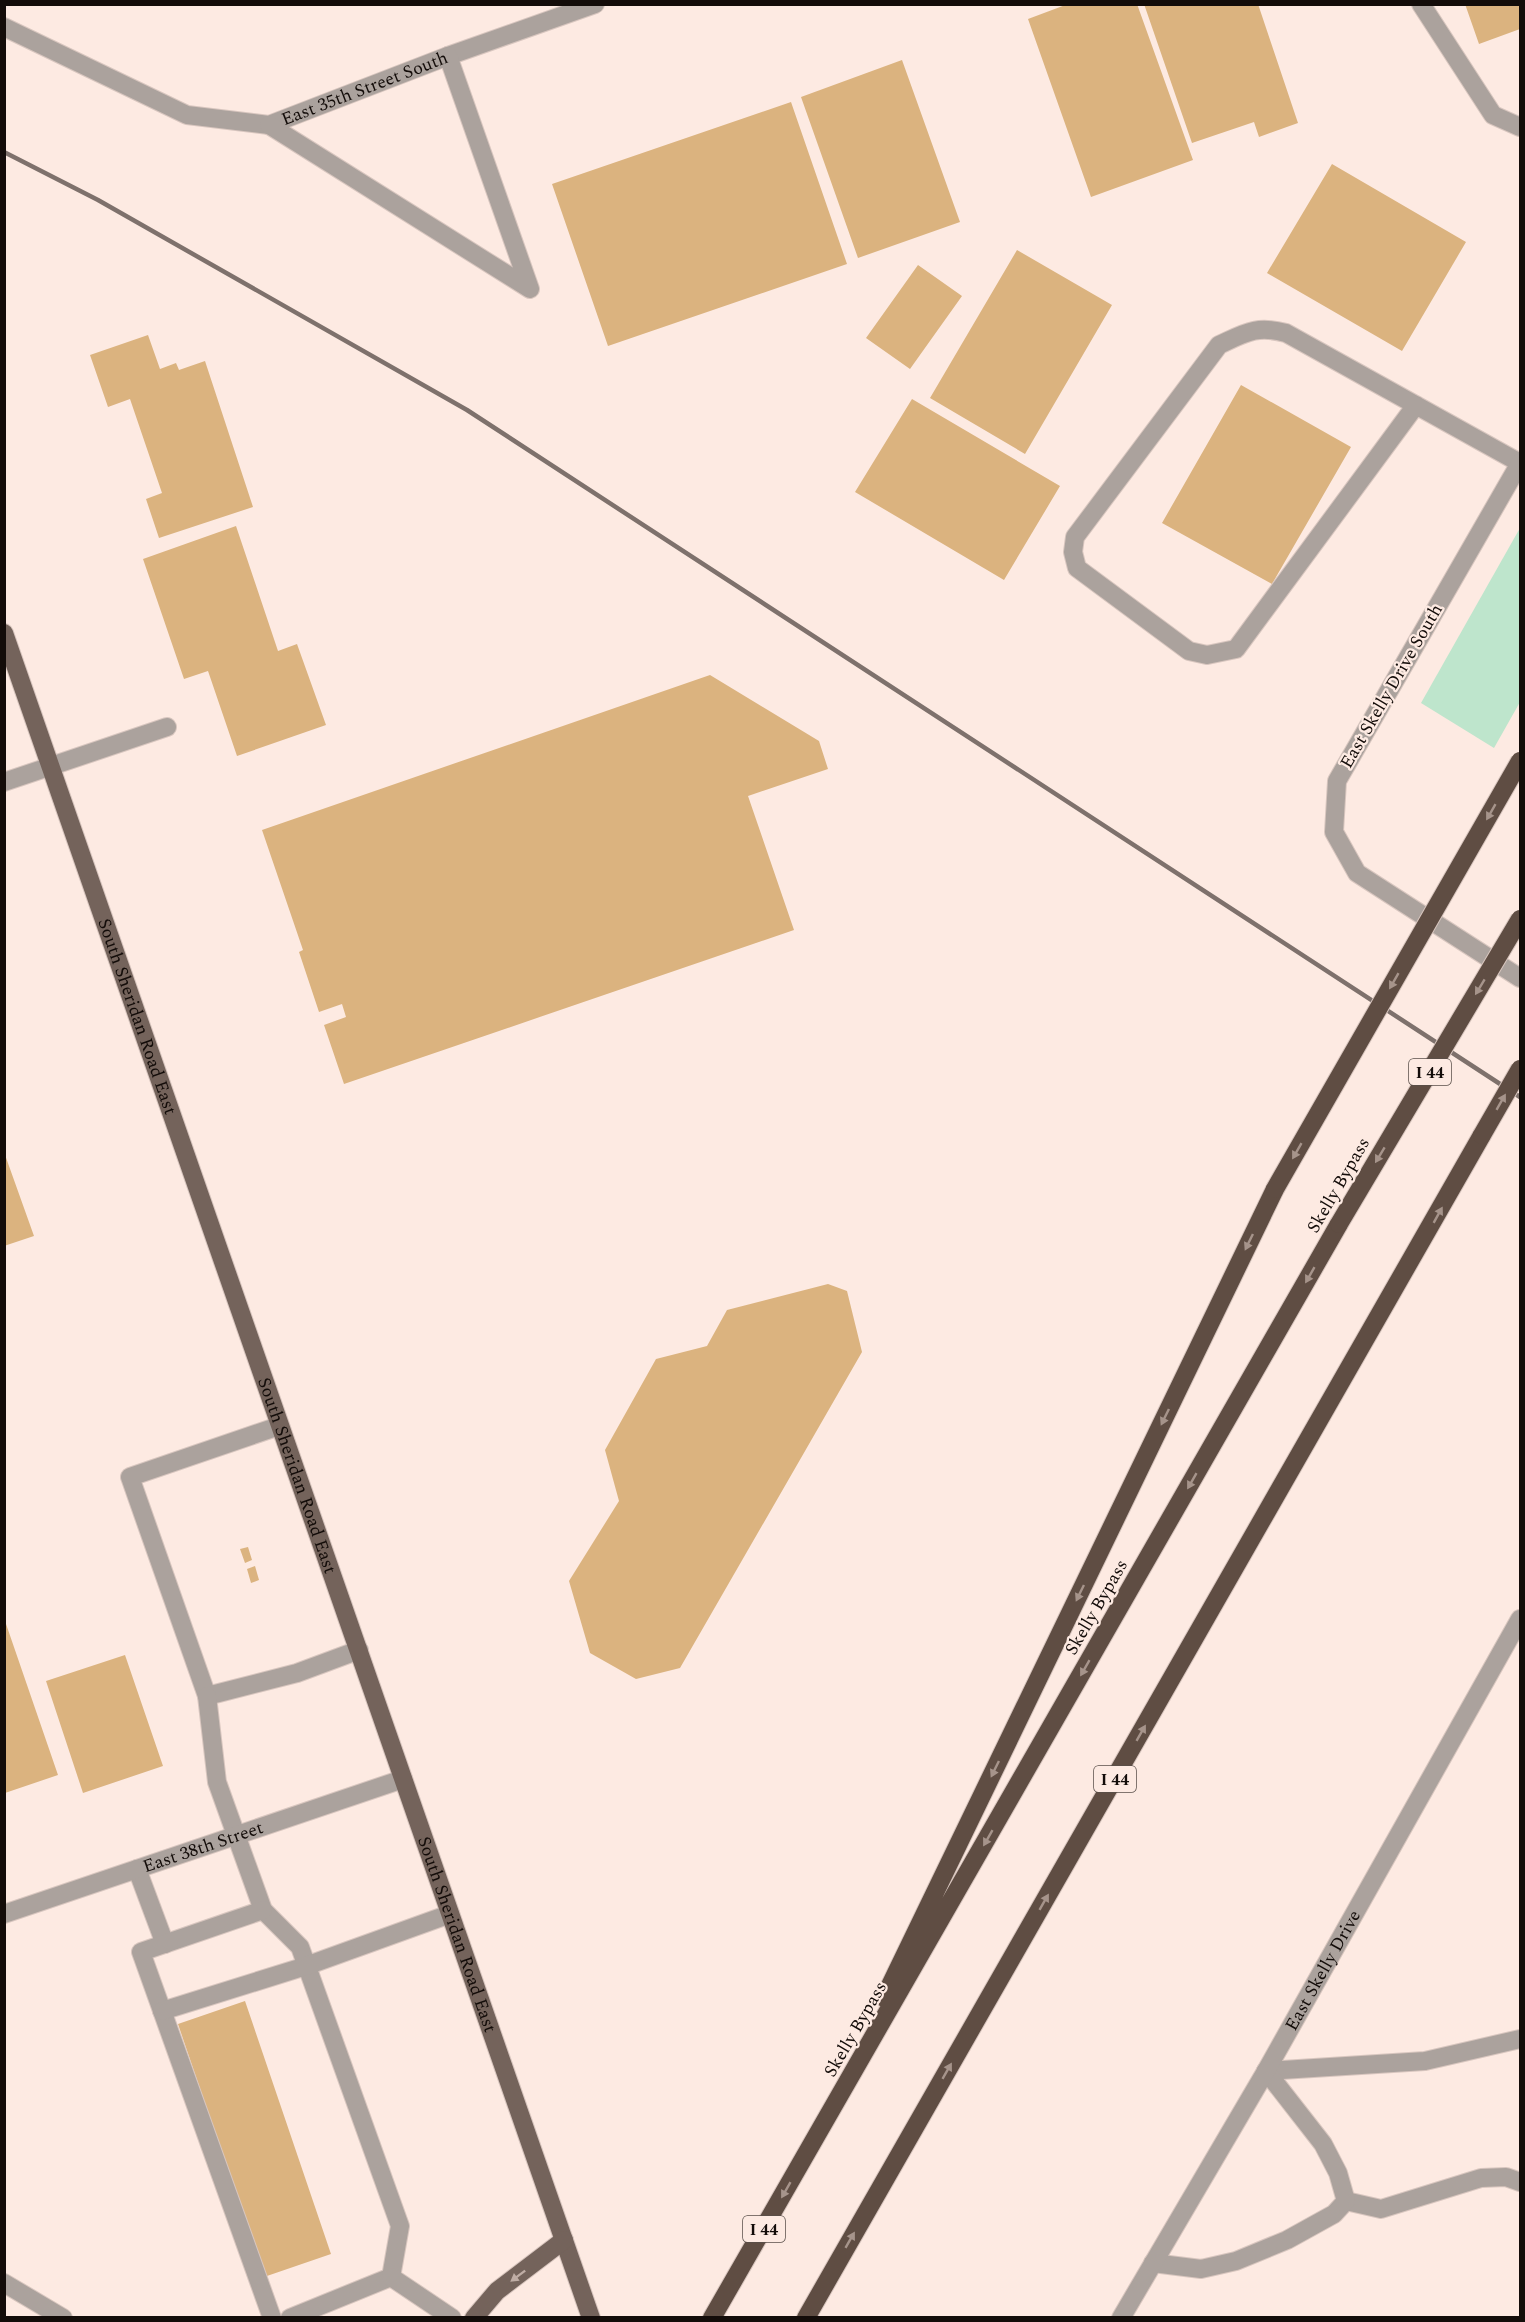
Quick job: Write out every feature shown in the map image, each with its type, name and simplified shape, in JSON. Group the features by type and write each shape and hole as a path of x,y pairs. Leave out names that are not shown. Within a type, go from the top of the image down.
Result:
{"highway":[{"path":"816,2140 1275,1189 1520,761"},
{"name":"Skelly Bypass","path":"712,2318 1339,1224 1521,919"},
{"name":"I 44","path":"806,2318 1521,1069"}],"main road":[{"name":"South Sheridan Road East","path":"4,633 591,2318"},
{"path":"474,2318 497,2291 564,2240"}],"street":[{"name":"East 35th Street South","path":"4,27 187,116 268,125 447,56 595,4"},
{"path":"1421,4 1423,11 1493,115 1521,127"},
{"path":"268,125 530,289 447,56"},
{"path":"1416,405 1236,650 1207,655 1189,651 1077,568 1073,552 1075,537 1218,345 1246,333 1268,328 1286,333 1521,463"},
{"name":"East Skelly Drive South","path":"1521,463 1337,781 1334,832 1357,873 1521,978"},
{"path":"4,782 167,727"},
{"path":"279,1426 130,1477 207,1696 217,1782 263,1910 300,1947 400,2226 391,2277"},
{"name":"East Skelly Drive","path":"1121,2318 1266,2071 1521,1619"},
{"path":"207,1696 297,1673 359,1650"},
{"name":"East 38th Street","path":"4,1914 403,1779"},
{"path":"137,1869 165,1944"},
{"path":"263,1910 141,1952 272,2318"},
{"path":"162,2011 306,1966 450,1914"},
{"path":"1266,2071 1425,2061 1521,2039"},
{"path":"1266,2071 1323,2144 1338,2173 1346,2200"},
{"path":"1346,2200 1381,2209 1481,2178 1506,2177 1521,2182"},
{"path":"1153,2263 1201,2269 1236,2261 1287,2240 1334,2214 1346,2200"},
{"path":"290,2318 391,2277"},
{"path":"391,2277 452,2318"},
{"path":"4,2283 63,2318"}],"green space":[{"path":"1520,528 1520,702 1494,748 1421,703"}],"building":[{"path":"1068,4 1137,4 1193,160 1091,197 1028,19"},
{"path":"1144,4 1258,4 1298,123 1259,137 1254,122 1192,143"},
{"path":"1465,4 1520,4 1520,29 1479,44"},
{"path":"902,60 960,222 858,258 801,97"},
{"path":"791,102 847,264 608,346 552,184"},
{"path":"1332,164 1466,242 1402,351 1267,273"},
{"path":"1017,250 1112,305 1025,454 930,398"},
{"path":"918,265 962,296 910,369 866,338"},
{"path":"148,335 160,369 176,363 179,370 205,361 253,507 159,538 146,499 162,493 130,399 108,407 90,355"},
{"path":"1241,385 1351,447 1272,584 1162,523"},
{"path":"912,399 1060,486 1004,580 855,492"},
{"path":"236,526 278,651 297,644 326,725 237,756 208,671 184,679 143,559"},
{"path":"710,675 819,741 828,769 748,796 794,930 344,1084 324,1025 346,1017 342,1004 319,1012 299,952 303,950 262,830"},
{"path":"4,1152 34,1236 4,1246"},
{"path":"828,1284 847,1291 862,1352 680,1668 636,1679 590,1653 569,1581 619,1501 605,1450 656,1359 707,1346 727,1310"},
{"path":"248,1547 252,1560 245,1563 240,1549"},
{"path":"255,1566 259,1580 251,1583 247,1569"},
{"path":"5,1621 58,1775 5,1793"},
{"path":"125,1655 163,1766 83,1793 46,1681"},
{"path":"245,2001 331,2254 264,2277 178,2024"}],"railway":[{"path":"4,152 98,200 467,410 1520,1097"}]}
